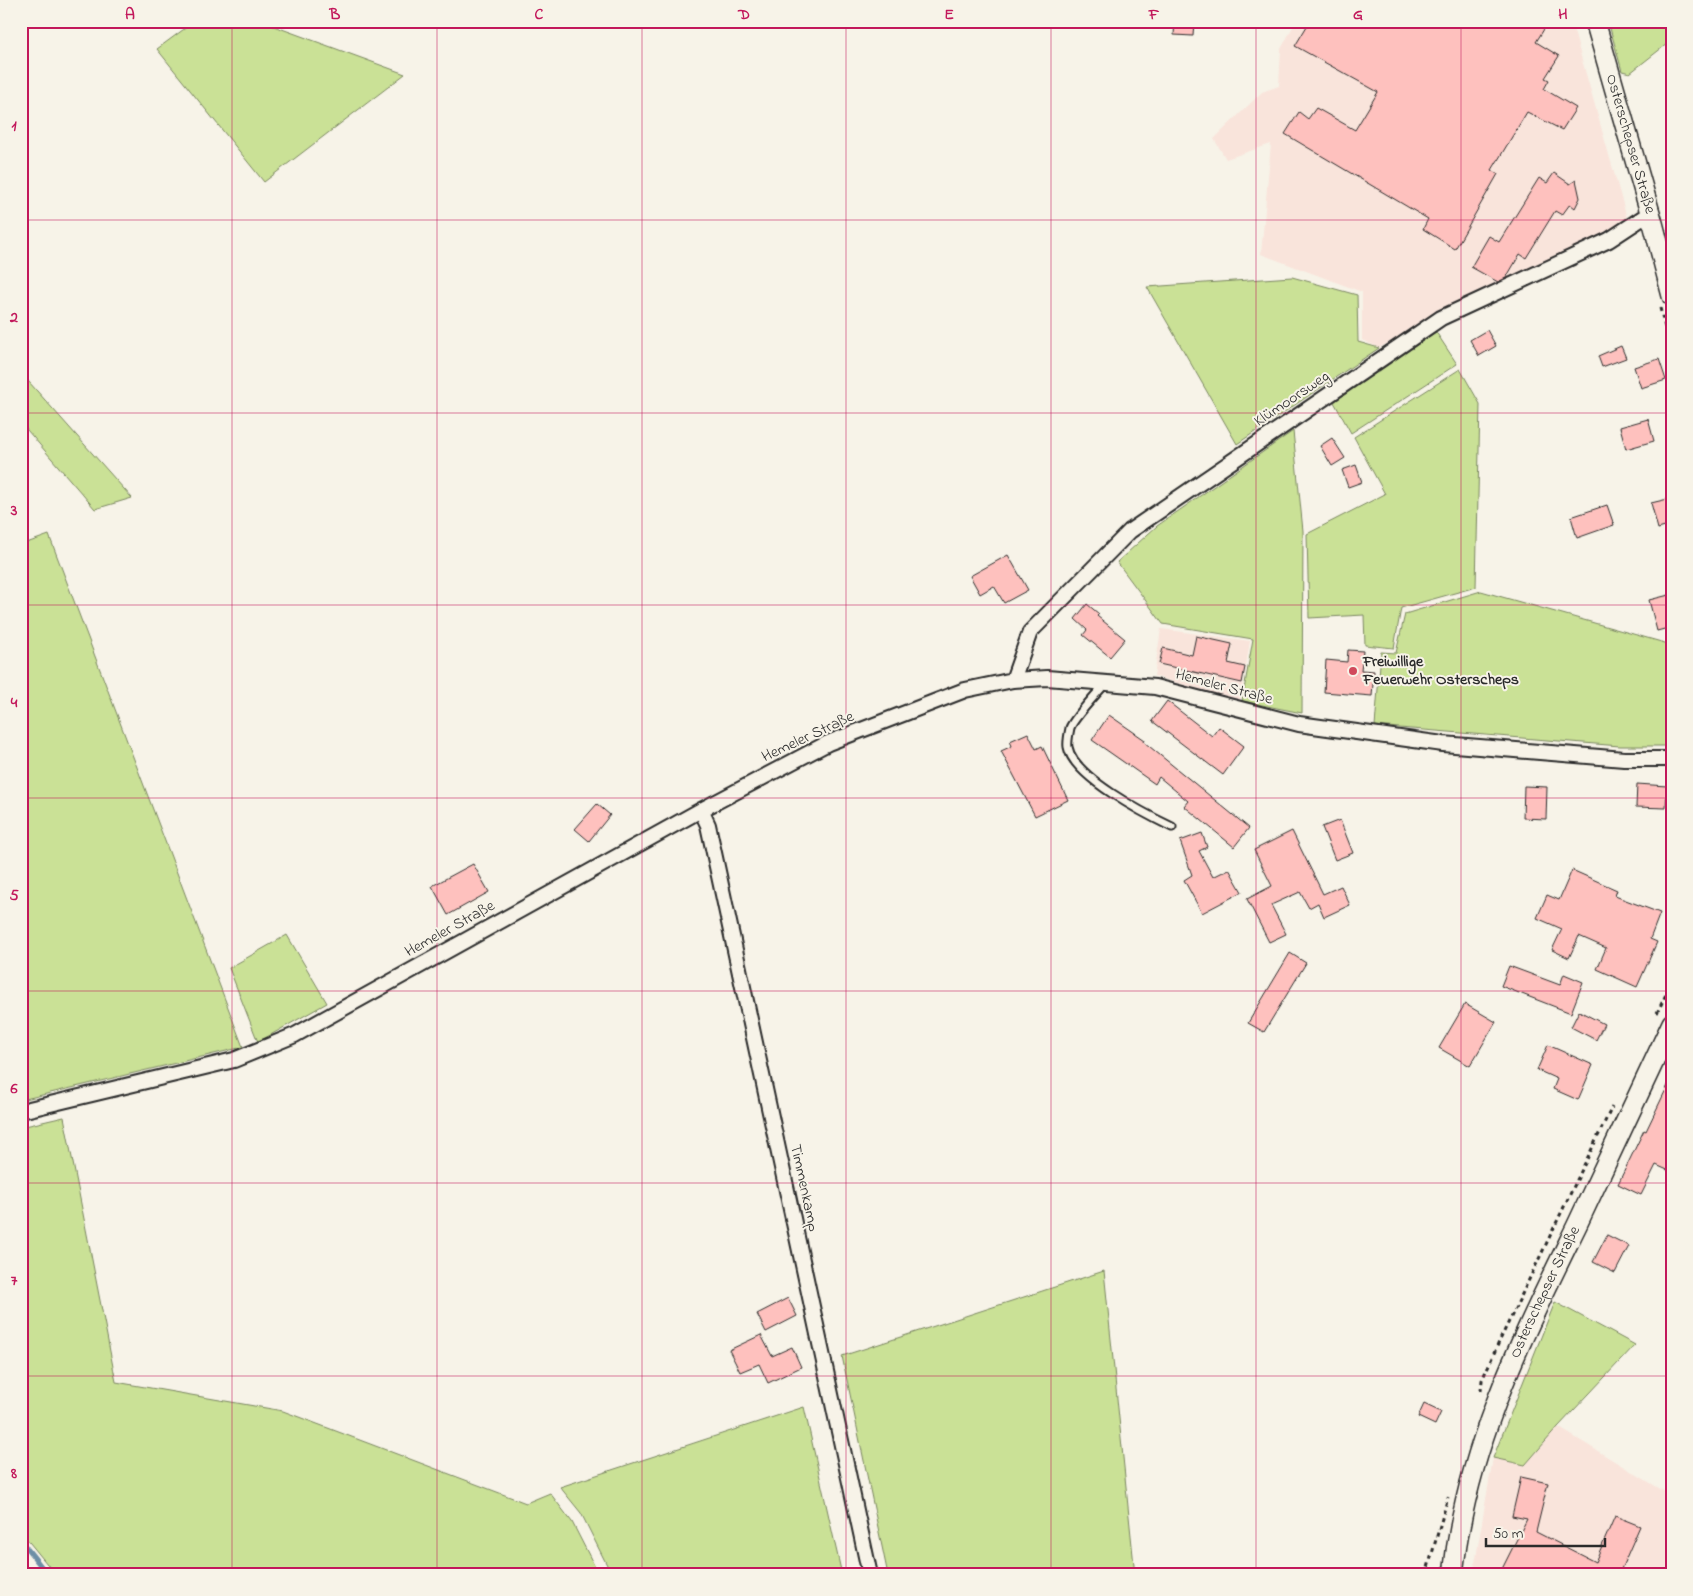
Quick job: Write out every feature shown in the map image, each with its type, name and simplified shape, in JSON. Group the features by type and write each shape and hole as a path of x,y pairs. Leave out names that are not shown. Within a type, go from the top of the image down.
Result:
{"main road":[{"name":"Osterschepser Straße","path":"1595,21 1672,296"},
{"name":"Osterschepser Straße","path":"1453,1575 1456,1543 1464,1508 1480,1447 1502,1384 1672,1023"}],"street":[{"name":"Klümoorsweg","path":"1013,680 1030,632 1130,531 1441,318 1609,240 1650,213"},
{"name":"Hemeler Straße","path":"21,1111 234,1060 295,1035 700,810 828,743 965,690 1013,680 1047,678 1106,682 1155,687 1299,724 1434,743 1624,759 1672,759"},
{"name":"Timmenkamp","path":"700,810 708,825 870,1575"}],"lane":[{"path":"1106,682 1070,727 1067,746 1073,759 1088,775 1125,802 1172,827"}],"shaded area":[{"path":"1296,21 1571,21 1628,222 1493,287 1379,348 1362,340 1362,292 1261,254 1271,144 1226,159 1214,139 1262,92 1279,86 1281,49"},
{"path":"1161,629 1250,641 1240,702 1154,676"},
{"path":"1558,1427 1672,1496 1672,1575 1473,1575 1493,1458 1525,1465"}],"green space":[{"path":"195,21 260,21 405,74 264,182 157,49"},
{"path":"1608,21 1672,21 1672,40 1630,73 1622,71"},
{"path":"1292,277 1357,295 1358,342 1379,348 1237,444 1147,287"},
{"path":"1436,332 1457,364 1351,433 1334,402"},
{"path":"1460,369 1480,404 1476,587 1401,608 1394,648 1365,645 1364,615 1309,618 1307,534 1385,494 1354,437"},
{"path":"21,373 132,498 95,509 21,423"},
{"path":"1293,431 1303,531 1302,713 1242,701 1253,639 1163,624 1117,562 1157,526"},
{"path":"49,535 243,1047 21,1100 21,545"},
{"path":"1481,591 1672,645 1672,746 1620,746 1375,726 1381,652 1396,653 1405,614"},
{"path":"287,935 327,1003 258,1042 229,968"},
{"path":"64,1117 116,1382 283,1411 526,1503 550,1493 572,1522 599,1575 56,1575 21,1532 21,1127"},
{"path":"1104,1271 1135,1575 888,1575 842,1356"},
{"path":"1555,1302 1635,1345 1525,1465 1493,1458"},
{"path":"804,1407 842,1575 612,1575 581,1513 560,1487"}],"building":[{"path":"1175,21 1194,21 1193,36 1174,35"},
{"path":"1310,21 1549,21 1536,42 1559,56 1545,78 1549,80 1544,89 1576,108 1562,130 1527,112 1492,170 1498,174 1455,249 1423,229 1428,219 1285,134 1299,112 1308,119 1316,108 1355,130 1378,92 1295,46"},
{"path":"1554,173 1570,184 1576,180 1580,198 1575,208 1570,204 1562,215 1555,211 1526,258 1520,254 1506,278 1498,282 1471,267 1489,236 1499,242 1539,178 1547,183"},
{"path":"1487,330 1496,346 1479,356 1470,340"},
{"path":"1621,346 1626,358 1602,367 1598,356"},
{"path":"1659,359 1666,380 1641,388 1634,367"},
{"path":"1648,419 1654,441 1626,449 1620,427"},
{"path":"1332,438 1345,458 1332,466 1320,446"},
{"path":"1356,465 1362,482 1348,487 1342,470"},
{"path":"1672,498 1672,525 1658,529 1651,503"},
{"path":"1607,505 1614,525 1577,538 1571,517"},
{"path":"1008,555 1028,590 1004,603 994,586 980,594 970,576"},
{"path":"1669,595 1672,605 1672,627 1657,631 1649,600"},
{"path":"1087,604 1099,614 1097,616 1125,639 1110,657 1083,635 1087,630 1075,619"},
{"path":"1196,636 1232,644 1228,663 1245,667 1242,683 1159,664 1163,648 1192,655"},
{"path":"1348,650 1363,651 1361,670 1374,671 1372,696 1324,692 1326,660 1347,662"},
{"path":"1167,701 1212,736 1219,727 1244,746 1223,775 1152,721"},
{"path":"1109,715 1145,740 1144,742 1249,828 1234,847 1184,806 1188,801 1159,777 1155,784 1092,740"},
{"path":"1028,733 1036,749 1042,746 1068,800 1035,816 1001,751 1012,746 1010,741"},
{"path":"1637,784 1667,786 1666,808 1636,807"},
{"path":"1524,786 1547,787 1546,819 1523,818"},
{"path":"597,804 610,815 589,841 575,829"},
{"path":"1340,820 1353,853 1335,860 1322,827"},
{"path":"1292,831 1323,894 1341,886 1350,905 1324,917 1318,903 1309,908 1300,892 1271,905 1286,934 1269,942 1247,899 1272,886 1254,850"},
{"path":"1202,833 1207,847 1199,851 1213,877 1229,869 1242,892 1202,913 1184,880 1192,875 1180,841"},
{"path":"473,864 489,892 448,915 432,886"},
{"path":"1572,870 1617,890 1615,896 1660,913 1650,939 1657,942 1637,987 1597,969 1606,948 1579,936 1569,958 1552,950 1562,929 1537,918 1547,895 1559,900"},
{"path":"1290,953 1306,963 1264,1032 1248,1023"},
{"path":"1509,966 1560,985 1564,974 1583,982 1571,1013 1501,986"},
{"path":"1465,1004 1496,1022 1470,1066 1439,1048"},
{"path":"1579,1011 1604,1024 1596,1040 1571,1027"},
{"path":"1548,1045 1593,1065 1578,1100 1553,1089 1557,1079 1537,1070"},
{"path":"1672,1077 1672,1172 1656,1165 1641,1195 1618,1184"},
{"path":"1607,1235 1629,1246 1615,1273 1593,1262"},
{"path":"788,1298 797,1316 766,1332 757,1314"},
{"path":"761,1335 772,1356 792,1347 801,1367 768,1383 759,1364 740,1372 729,1350"},
{"path":"1424,1404 1441,1412 1435,1425 1418,1417"},
{"path":"1521,1477 1548,1483 1536,1532 1595,1562 1615,1516 1640,1526 1619,1574 1621,1575 1513,1575 1502,1569 1527,1519 1512,1516"}],"waterway":[{"path":"21,1541 48,1575"}],"place":[{"name":"Freiwillige Feuerwehr Osterscheps","path":"1353,671"}]}
